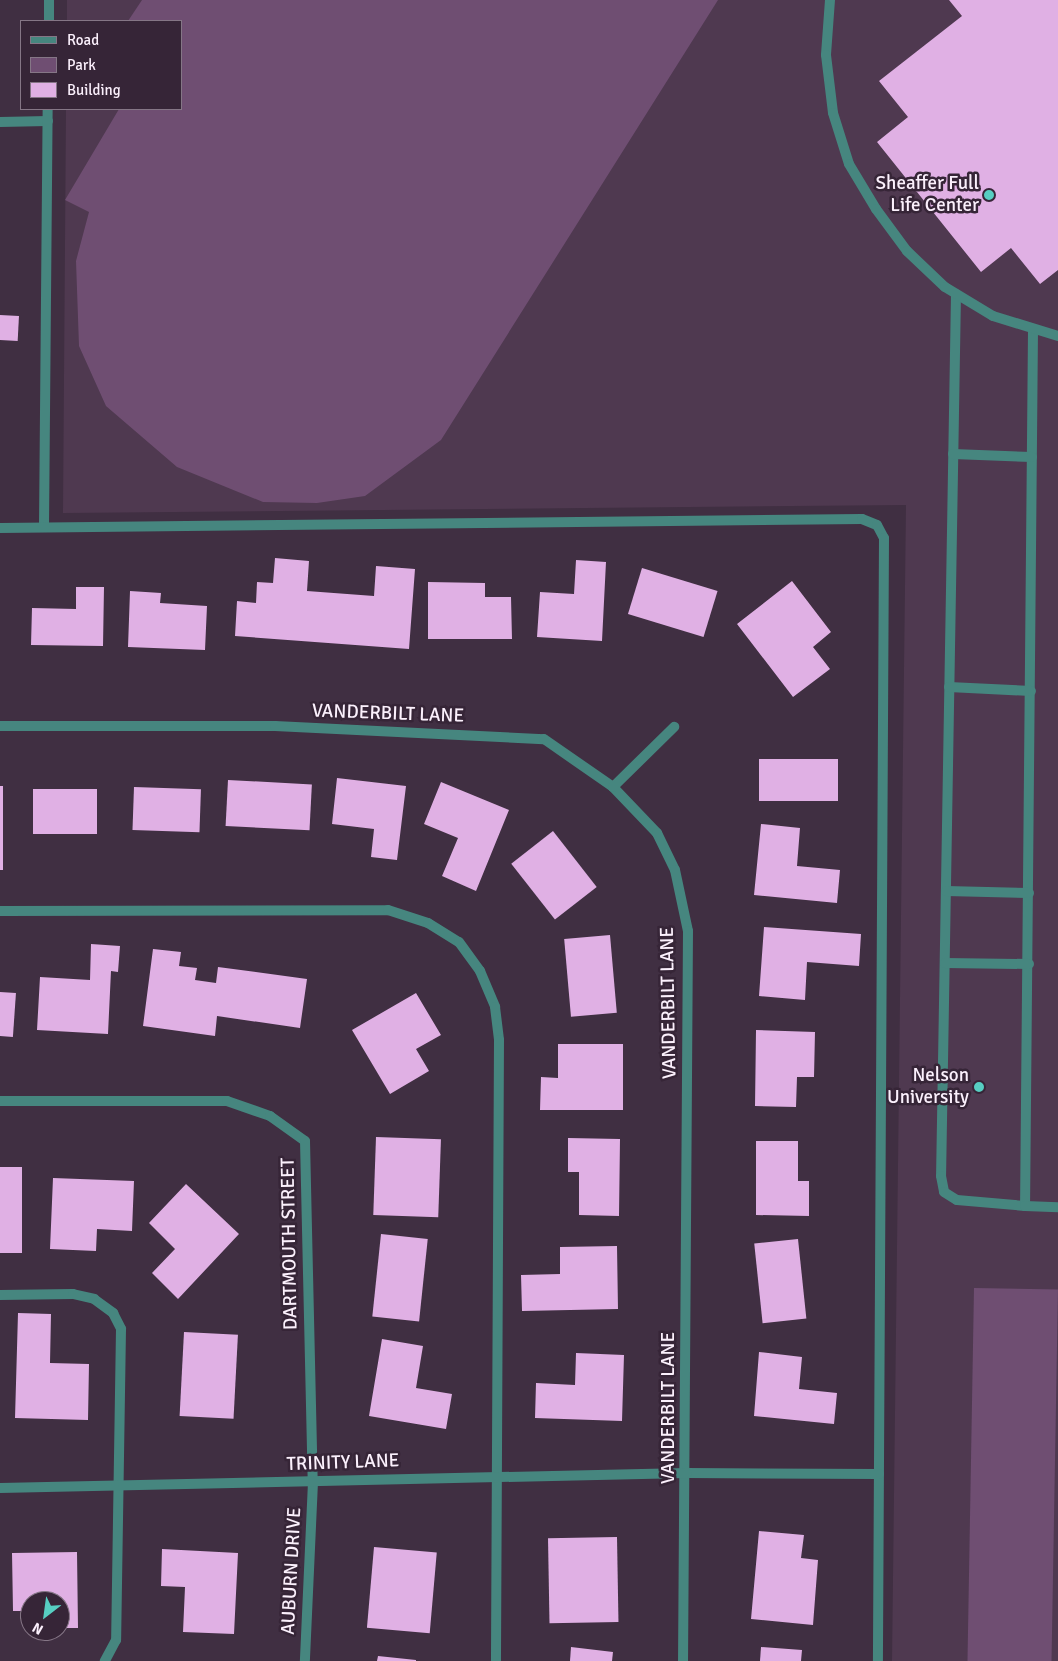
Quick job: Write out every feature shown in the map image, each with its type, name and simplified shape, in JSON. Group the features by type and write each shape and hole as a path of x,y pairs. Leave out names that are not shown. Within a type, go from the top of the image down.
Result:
{"street":[{"path":"49,0 49,20"},
{"path":"830,0 826,55 833,113 849,164 907,251 956,294 993,316 1033,330 1058,336"},
{"path":"44,528 48,110"},
{"path":"0,122 48,121"},
{"path":"956,294 945,963 944,1192 957,1200 1058,1207"},
{"path":"1025,1206 1029,964 1033,330"},
{"path":"953,454 1032,457"},
{"path":"0,528 852,519 877,525 884,538 878,1661"},
{"path":"950,687 1031,691"},
{"name":"VANDERBILT LANE","path":"0,726 275,726 517,735 544,739 613,787 657,833 675,870 688,931 687,1473 683,1661"},
{"path":"613,787 674,727"},
{"path":"946,891 1029,893"},
{"path":"0,911 388,910 428,923 459,942 480,970 495,1006 499,1040 496,1661"},
{"path":"945,963 1029,964"},
{"name":"DARTMOUTH STREET","path":"0,1101 227,1101 270,1116 304,1141 313,1482"},
{"path":"0,1295 73,1294 94,1299 113,1313 121,1329 116,1640 105,1661"},
{"name":"TRINITY LANE","path":"0,1488 313,1482 498,1474 879,1474"},
{"name":"AUBURN DRIVE","path":"305,1661 313,1482"}],"shaded area":[{"name":"Nelson University","path":"67,0 1058,0 1058,1661 892,1661 906,505 63,513 66,110 182,110 182,20 67,20"}],"green space":[{"path":"142,0 718,0 441,440 365,496 317,503 263,502 177,467 106,406 79,346 76,261 89,212 65,200 118,110 182,110 182,20 129,20"},
{"path":"974,1288 1058,1289 1052,1661 967,1661"}],"building":[{"name":"Sheaffer Full Life Center","path":"949,0 1058,0 1058,270 1040,284 1011,248 981,272 877,142 908,117 879,81 962,16"},
{"path":"0,315 19,316 18,341 0,340"},
{"path":"275,558 309,561 307,591 374,596 376,566 415,569 409,649 235,636 237,601 256,603 257,582 273,583"},
{"path":"576,560 606,562 602,641 537,637 540,592 574,594"},
{"path":"642,568 718,591 704,637 628,614"},
{"path":"792,581 831,632 813,647 830,669 793,697 737,624"},
{"path":"428,582 485,583 485,597 511,597 512,639 428,639"},
{"path":"76,587 104,587 103,646 31,645 32,608 76,609"},
{"path":"130,591 161,593 160,603 207,606 205,650 128,647"},
{"path":"759,759 838,759 838,801 759,801"},
{"path":"337,778 406,786 397,860 371,857 374,829 332,824"},
{"path":"228,780 312,784 309,830 226,826"},
{"path":"441,782 509,810 476,891 442,876 458,838 424,824"},
{"path":"0,786 3,786 3,870 0,870"},
{"path":"134,787 201,789 199,832 132,830"},
{"path":"33,789 97,789 97,834 33,834"},
{"path":"761,824 800,828 797,866 840,870 837,903 754,895"},
{"path":"553,831 597,887 555,920 511,864"},
{"path":"764,927 861,934 859,966 807,962 805,1000 759,996"},
{"path":"610,935 617,1013 571,1017 564,939"},
{"path":"91,944 120,946 118,972 111,971 108,1034 37,1030 40,977 90,980"},
{"path":"153,949 181,952 179,966 197,968 195,980 216,983 218,967 307,979 300,1028 217,1016 215,1036 143,1026"},
{"path":"0,992 16,993 13,1037 0,1036"},
{"path":"416,993 441,1035 416,1049 429,1071 390,1094 352,1030"},
{"path":"756,1030 815,1032 814,1077 797,1077 796,1107 755,1106"},
{"path":"558,1044 623,1044 623,1110 540,1110 541,1077 558,1078"},
{"path":"376,1137 441,1139 438,1217 373,1215"},
{"path":"568,1138 620,1139 619,1216 579,1215 579,1172 568,1172"},
{"path":"756,1141 798,1141 798,1181 809,1181 809,1216 756,1215"},
{"path":"0,1167 22,1167 22,1253 0,1253"},
{"path":"53,1178 134,1181 132,1231 97,1229 96,1251 50,1249"},
{"path":"186,1184 239,1234 178,1299 152,1273 175,1249 149,1223"},
{"path":"381,1234 428,1239 419,1321 372,1317"},
{"path":"798,1239 806,1319 763,1323 754,1244"},
{"path":"617,1246 618,1309 522,1311 521,1275 560,1274 560,1247"},
{"path":"18,1313 51,1314 50,1363 89,1364 88,1420 15,1418"},
{"path":"184,1332 238,1335 234,1419 180,1416"},
{"path":"382,1339 423,1346 416,1388 452,1394 446,1429 369,1416"},
{"path":"759,1352 802,1357 799,1389 837,1393 834,1424 754,1416"},
{"path":"576,1353 624,1355 622,1421 535,1418 536,1383 575,1385"},
{"path":"759,1531 804,1535 801,1558 818,1560 813,1625 751,1619"},
{"path":"617,1537 618,1622 549,1623 548,1538"},
{"path":"374,1547 437,1552 430,1633 367,1628"},
{"path":"162,1549 238,1553 234,1634 183,1632 185,1587 161,1586"},
{"path":"77,1552 78,1628 70,1628 70,1591 20,1591 20,1611 13,1611 12,1553"},
{"path":"571,1647 613,1652 612,1661 570,1661"},
{"path":"761,1647 802,1650 801,1661 760,1661"},
{"path":"378,1656 416,1660 416,1661 377,1661"}],"place":[{"name":"Sheaffer Full Life Center","path":"989,195"},
{"name":"Nelson University","path":"979,1087"}]}
